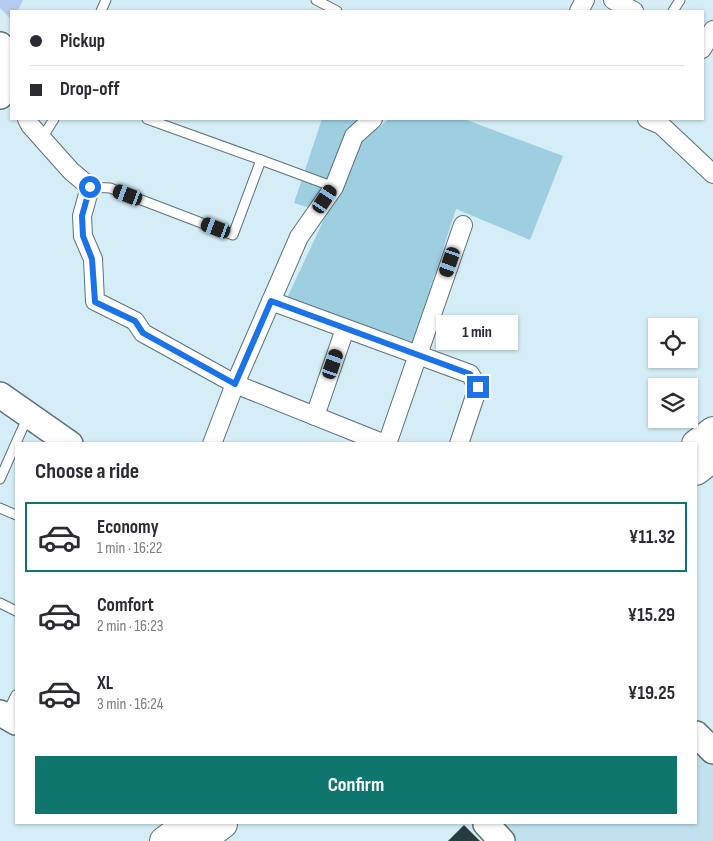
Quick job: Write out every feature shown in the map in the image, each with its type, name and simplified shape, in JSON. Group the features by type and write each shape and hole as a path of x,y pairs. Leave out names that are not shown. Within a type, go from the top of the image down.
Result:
{"main road":[{"path":"697,443 713,431"},
{"path":"697,470 713,458"},
{"path":"164,841 187,824"}],"street":[{"path":"613,0 632,10"},
{"path":"704,46 713,30"},
{"path":"0,45 6,51 9,75 5,95"},
{"path":"28,120 70,171 90,187 82,216 83,236 92,259 95,302 135,321 143,333 235,384 381,442"},
{"path":"213,442 235,384 299,238 334,187 354,136 372,120"},
{"path":"658,121 713,174"},
{"path":"387,442 463,225"},
{"path":"271,301 470,374 478,387 460,442"},
{"path":"315,416 346,329"},
{"path":"0,395 67,442"},
{"path":"697,735 713,751"},
{"path":"486,824 502,841"}],"lane":[{"path":"316,0 335,10"},
{"path":"42,138 53,120"},
{"path":"150,120 334,187"},
{"path":"90,187 110,188 233,235 261,160"},
{"path":"17,442 29,414"},
{"path":"0,479 15,445"},
{"path":"0,508 15,515"},
{"path":"0,603 15,610"}],"shaded area":[{"path":"0,0 23,0 18,10 10,10 10,18 0,8"},
{"path":"322,120 364,120 377,129 388,120 467,120 563,156 530,240 456,209 413,342 287,298 327,213 294,203"},
{"path":"697,735 713,751 713,841 502,841 486,824 697,824"}],"building":[{"path":"464,825 480,841 448,841"}],"route":[{"path":"90,187 82,216 83,236 92,259 95,302 135,321 143,333 235,384 271,301 470,374 478,387"}]}
